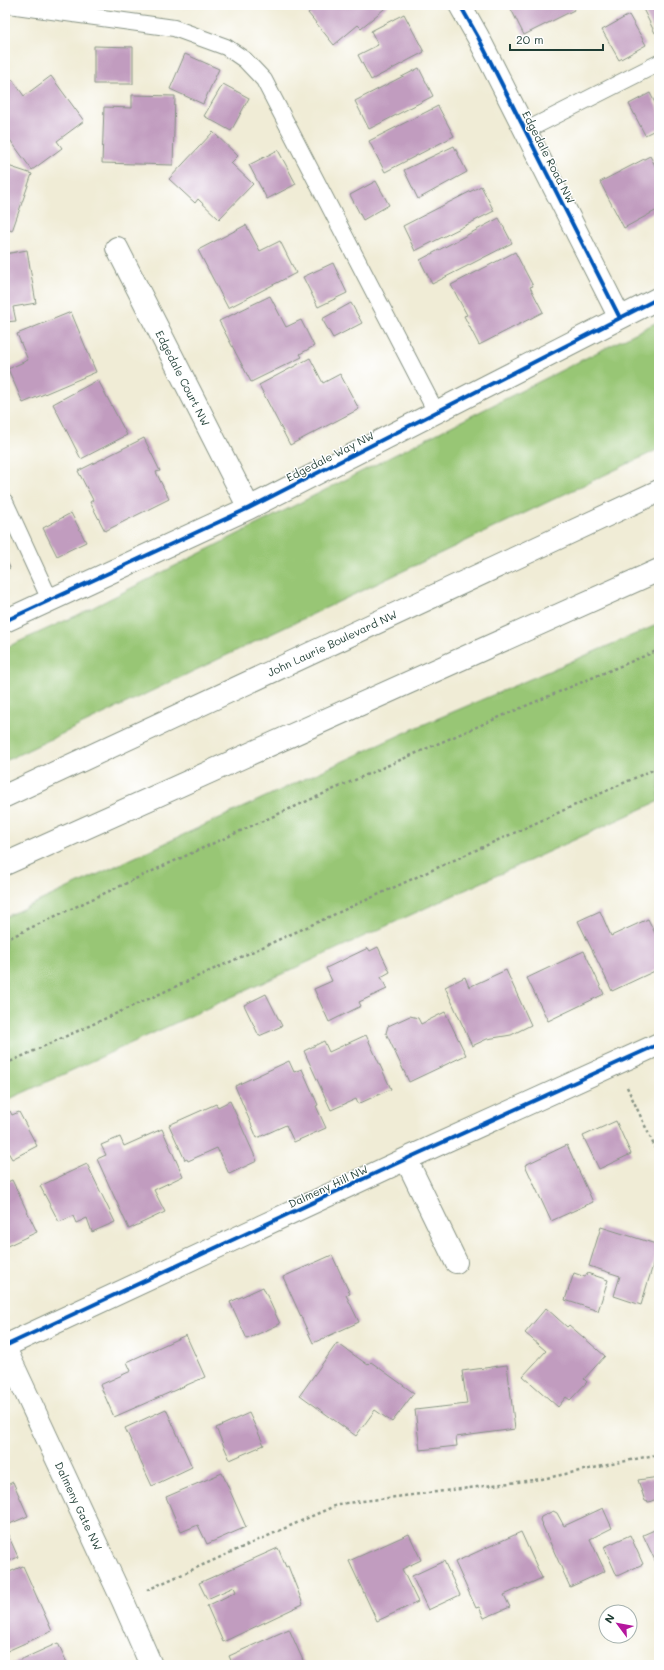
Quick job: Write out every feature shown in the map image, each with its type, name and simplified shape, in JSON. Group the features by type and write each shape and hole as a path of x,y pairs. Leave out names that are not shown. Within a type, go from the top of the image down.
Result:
{"street":[{"name":"Edgedale Road NW","path":"460,5 478,37 620,318"},
{"name":"Edgedale Court NW","path":"117,248 249,508"},
{"name":"Edgedale Way NW","path":"5,621 249,508 659,298"},
{"name":"John Laurie Boulevard NW","path":"5,796 659,491"},
{"path":"5,864 659,570"},
{"name":"Dalmeny Hill NW","path":"5,1347 406,1159 659,1044"},
{"path":"406,1159 456,1262"},
{"name":"Dalmeny Gate NW","path":"5,1347 123,1601 151,1665"}],"lane":[{"path":"9,5 174,28 226,47 245,60 264,80 436,412"},
{"path":"526,131 659,63"},
{"path":"5,502 50,600"}],"path":[{"path":"5,940 165,864 534,702 659,650"},
{"path":"5,1064 659,767"},
{"path":"615,1064 659,1156"},
{"path":"123,1601 339,1504 542,1479 659,1454"}],"green space":[{"path":"659,321 659,449 5,761 5,648 80,614"},
{"path":"659,624 659,801 5,1101 5,917 413,729"}],"building":[{"path":"318,5 389,5 361,28 358,25 334,45 308,13"},
{"path":"509,5 572,5 574,10 524,35"},
{"path":"641,5 659,5 659,32 655,33"},
{"path":"404,14 424,52 371,80 358,55 378,45 371,31"},
{"path":"629,15 646,45 619,60 602,30"},
{"path":"94,46 133,47 133,84 94,84"},
{"path":"185,54 219,69 203,104 170,89"},
{"path":"419,68 433,96 369,129 355,101"},
{"path":"51,76 84,121 57,141 62,148 32,170 5,133 5,84 12,79 24,96"},
{"path":"223,84 249,98 231,131 204,116"},
{"path":"650,93 659,111 659,128 645,135 629,104"},
{"path":"132,95 175,96 173,165 102,163 104,107 132,108"},
{"path":"438,106 454,136 385,172 369,141"},
{"path":"213,132 238,156 231,163 253,184 219,219 198,199 195,203 169,179"},
{"path":"454,146 467,172 418,199 404,170"},
{"path":"278,150 296,184 267,199 249,165"},
{"path":"650,156 659,173 659,209 624,228 600,182"},
{"path":"5,165 32,174 12,231 5,228"},
{"path":"376,181 389,205 363,220 350,195"},
{"path":"481,186 494,211 415,251 403,226"},
{"path":"499,218 512,243 432,284 420,260"},
{"path":"246,225 260,251 280,241 296,273 228,308 198,250"},
{"path":"27,250 36,303 13,307 16,321 5,322 5,254"},
{"path":"515,252 533,286 530,287 543,312 479,345 464,316 467,315 451,285"},
{"path":"333,263 347,293 318,307 303,277"},
{"path":"270,296 286,327 301,320 314,346 300,354 302,357 251,382 219,321"},
{"path":"351,303 362,323 333,338 322,319"},
{"path":"71,312 96,372 23,403 8,369 28,360 17,334"},
{"path":"310,358 323,383 340,374 359,409 290,445 259,385"},
{"path":"98,380 127,435 81,459 53,404"},
{"path":"144,438 160,471 156,472 169,499 105,531 90,502 93,500 78,471"},
{"path":"71,513 86,542 57,556 43,528"},
{"path":"5,557 10,568 5,571"},
{"path":"600,911 611,936 648,919 659,941 659,969 612,991 578,921"},
{"path":"378,947 390,972 381,977 387,989 359,1002 361,1006 329,1022 314,989 332,981 326,968 368,948 370,951"},
{"path":"584,951 604,994 548,1021 527,978"},
{"path":"506,970 531,1025 511,1035 487,1039 472,1046 445,987 465,977 469,987"},
{"path":"266,994 282,1026 259,1036 244,1005"},
{"path":"445,1012 466,1055 409,1082 386,1033 388,1026 410,1016 418,1018 421,1024"},
{"path":"366,1035 391,1089 358,1104 356,1099 331,1110 304,1051 324,1041 329,1052"},
{"path":"289,1061 294,1072 302,1069 318,1105 316,1106 326,1128 294,1142 286,1125 257,1138 235,1086"},
{"path":"230,1101 257,1161 229,1174 217,1148 188,1161 187,1159 185,1160 169,1125 216,1104 218,1107"},
{"path":"10,1111 12,1115 19,1112 37,1146 12,1159 5,1147 5,1114"},
{"path":"616,1121 631,1154 599,1169 583,1136"},
{"path":"162,1129 183,1176 154,1190 165,1212 129,1229 97,1159 106,1155 101,1145 120,1137 124,1146"},
{"path":"567,1145 593,1202 551,1221 525,1165"},
{"path":"87,1164 115,1222 92,1232 87,1218 76,1223 73,1216 59,1222 40,1186"},
{"path":"12,1180 37,1232 5,1247 5,1183"},
{"path":"601,1227 659,1245 641,1305 614,1296 620,1276 589,1266"},
{"path":"332,1255 350,1294 346,1295 359,1322 313,1343 283,1277"},
{"path":"574,1273 585,1277 587,1273 608,1280 598,1311 565,1300"},
{"path":"263,1287 280,1324 247,1339 230,1302"},
{"path":"546,1308 567,1327 569,1325 605,1356 584,1379 587,1382 570,1400 566,1397 558,1407 523,1376 546,1351 525,1333"},
{"path":"186,1335 205,1377 114,1417 100,1385 131,1371 127,1362"},
{"path":"337,1343 368,1365 371,1362 414,1393 392,1422 375,1410 356,1436 300,1395"},
{"path":"507,1365 515,1429 456,1437 457,1446 420,1450 415,1410 467,1404 462,1371"},
{"path":"166,1409 192,1467 152,1486 125,1428"},
{"path":"249,1413 264,1445 230,1460 216,1428"},
{"path":"222,1473 246,1527 207,1544 198,1525 181,1532 166,1497"},
{"path":"659,1477 659,1498 649,1502 645,1501 638,1480"},
{"path":"13,1482 28,1516 5,1526 5,1486"},
{"path":"603,1508 612,1528 590,1539 605,1571 570,1587 540,1520 541,1517 553,1511 557,1513 564,1526"},
{"path":"5,1528 18,1557 5,1563"},
{"path":"659,1528 659,1569 643,1535"},
{"path":"521,1532 542,1578 504,1595 510,1607 484,1618 479,1607 476,1608 455,1562"},
{"path":"409,1534 421,1560 402,1569 418,1602 377,1621 349,1561"},
{"path":"630,1535 643,1564 617,1576 604,1547"},
{"path":"278,1548 286,1567 288,1566 303,1604 223,1642 207,1606 236,1592 234,1587 207,1599 199,1583"},
{"path":"444,1561 460,1595 428,1610 412,1576"},
{"path":"23,1566 52,1631 5,1652 5,1574"},
{"path":"289,1629 305,1665 233,1665 229,1656"},
{"path":"58,1643 68,1665 9,1665"}],"cycle path":[{"path":"460,5 478,37 620,318"},
{"path":"5,621 249,508 659,298"},
{"path":"5,1346 406,1159 659,1044"}]}
